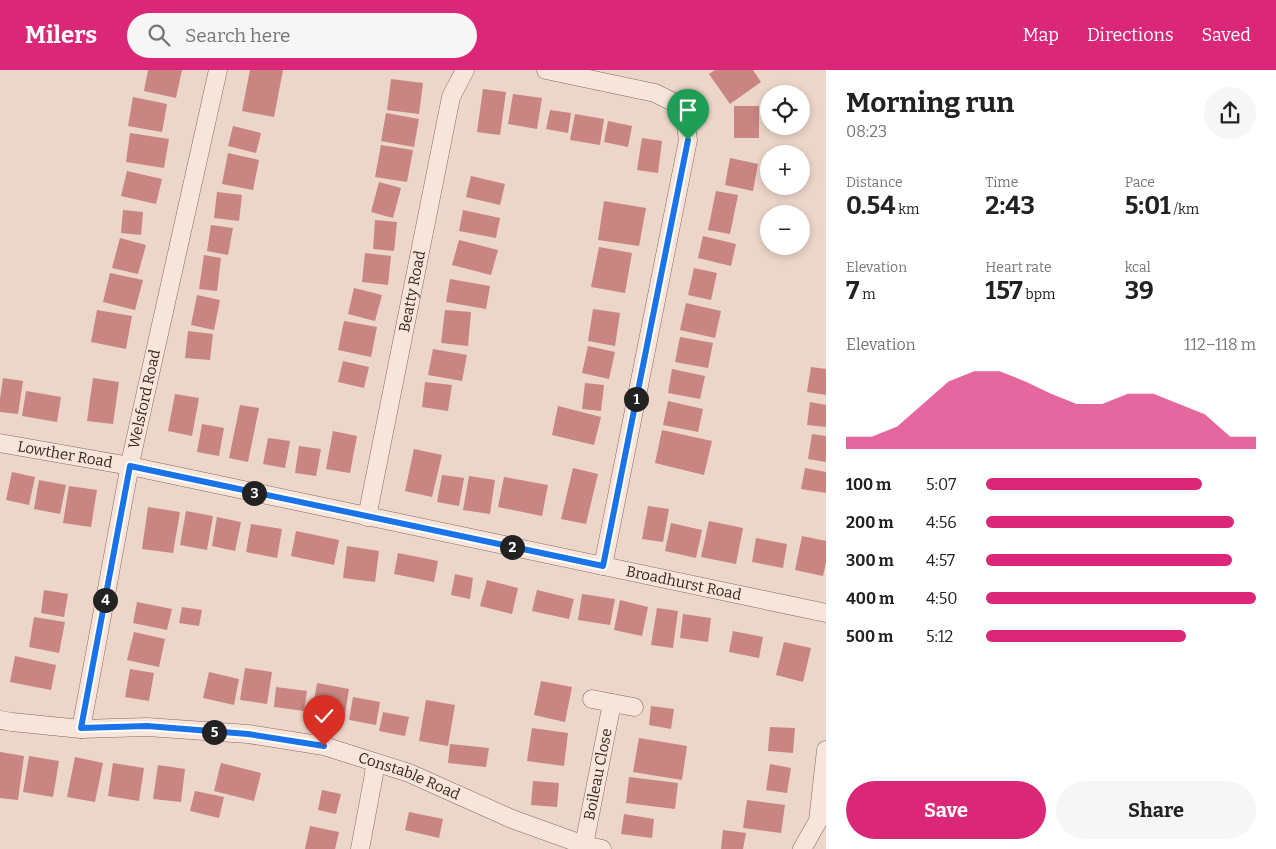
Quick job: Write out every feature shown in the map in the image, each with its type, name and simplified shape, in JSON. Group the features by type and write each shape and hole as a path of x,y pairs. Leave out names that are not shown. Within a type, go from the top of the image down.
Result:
{"street":[{"name":"Welsford Road","path":"81,728 130,466 218,70"},
{"name":"Beatty Road","path":"367,516 451,97 465,70"},
{"path":"546,70 584,74 655,92 675,103 685,119 688,140 603,566"},
{"name":"Lowther Road","path":"0,443 130,466"},
{"name":"Broadhurst Road","path":"130,466 826,612"},
{"path":"592,699 634,708"},
{"name":"Boileau Close","path":"584,845 612,703"},
{"name":"Constable Road","path":"0,720 81,728 147,726 248,734 324,746 409,773 512,819 584,845 602,849"},
{"path":"802,849 818,821 826,750"},
{"path":"360,849 375,763"}],"building":[{"path":"148,70 182,70 176,98 144,91"},
{"path":"250,70 283,70 274,117 242,111"},
{"path":"715,70 753,70 761,82 730,104 709,74"},
{"path":"391,79 423,83 419,114 387,110"},
{"path":"483,89 506,92 500,135 477,132"},
{"path":"513,94 542,98 537,129 508,124"},
{"path":"133,97 167,104 162,132 128,126"},
{"path":"734,106 759,106 759,138 734,138"},
{"path":"550,110 571,113 568,133 546,129"},
{"path":"386,113 419,119 414,147 381,141"},
{"path":"575,114 604,119 600,145 570,140"},
{"path":"608,121 632,126 628,147 604,142"},
{"path":"233,126 261,133 256,153 228,146"},
{"path":"130,133 169,139 164,168 126,162"},
{"path":"642,138 662,141 658,173 637,170"},
{"path":"381,145 413,150 407,182 375,177"},
{"path":"228,153 259,160 253,190 222,184"},
{"path":"730,158 758,164 753,191 725,185"},
{"path":"127,171 162,179 156,204 121,196"},
{"path":"471,176 505,184 500,205 466,197"},
{"path":"379,182 401,188 393,218 371,212"},
{"path":"716,191 738,195 730,234 708,230"},
{"path":"217,192 242,195 239,221 214,218"},
{"path":"604,201 646,208 639,246 598,240"},
{"path":"123,210 143,212 141,235 121,233"},
{"path":"463,210 500,218 496,238 459,231"},
{"path":"375,220 397,222 394,251 373,249"},
{"path":"211,225 233,228 228,255 207,251"},
{"path":"703,236 736,244 731,266 698,258"},
{"path":"120,238 146,245 138,274 112,268"},
{"path":"459,240 498,250 491,275 452,265"},
{"path":"599,247 632,253 625,293 591,287"},
{"path":"365,253 391,256 388,285 362,282"},
{"path":"204,255 221,258 217,291 199,289"},
{"path":"694,268 717,273 711,300 688,295"},
{"path":"110,273 143,280 135,310 103,302"},
{"path":"450,279 490,286 486,309 446,302"},
{"path":"354,288 382,295 375,321 348,314"},
{"path":"197,295 220,300 214,330 191,325"},
{"path":"686,303 721,311 715,338 680,330"},
{"path":"593,309 620,313 615,346 588,341"},
{"path":"97,310 132,316 126,349 91,342"},
{"path":"445,310 471,312 468,346 441,343"},
{"path":"344,321 377,327 371,357 338,350"},
{"path":"188,331 213,334 210,360 185,358"},
{"path":"680,337 713,343 708,368 675,362"},
{"path":"588,346 615,352 609,379 582,373"},
{"path":"433,349 467,355 462,381 428,375"},
{"path":"343,361 369,367 364,388 338,382"},
{"path":"811,367 826,369 826,395 807,392"},
{"path":"672,369 705,376 700,399 668,393"},
{"path":"3,378 23,381 18,414 0,412"},
{"path":"93,378 119,382 113,424 87,421"},
{"path":"425,382 452,385 448,411 422,407"},
{"path":"585,383 604,385 601,411 582,409"},
{"path":"26,391 61,397 57,422 22,416"},
{"path":"175,394 199,398 192,436 168,431"},
{"path":"668,401 703,409 698,432 663,425"},
{"path":"810,402 826,405 826,427 807,425"},
{"path":"240,405 259,408 248,462 229,458"},
{"path":"558,406 601,417 594,445 552,435"},
{"path":"202,424 224,428 219,456 197,452"},
{"path":"662,430 712,441 704,475 655,463"},
{"path":"333,431 357,436 350,473 326,469"},
{"path":"812,434 826,436 826,462 808,459"},
{"path":"268,438 290,441 285,468 263,464"},
{"path":"299,446 321,449 316,476 295,473"},
{"path":"414,449 442,455 432,497 405,491"},
{"path":"573,468 598,474 586,524 561,519"},
{"path":"805,468 826,472 826,493 801,489"},
{"path":"12,472 35,477 29,505 6,500"},
{"path":"442,475 464,478 459,506 437,502"},
{"path":"469,476 495,480 490,514 463,510"},
{"path":"504,477 548,485 542,516 498,507"},
{"path":"39,480 66,485 60,514 34,509"},
{"path":"69,486 97,490 91,527 63,523"},
{"path":"648,506 669,509 663,542 642,539"},
{"path":"148,507 180,512 173,553 142,549"},
{"path":"186,511 213,516 207,550 180,545"},
{"path":"217,517 241,522 235,551 212,546"},
{"path":"709,521 743,528 736,564 701,557"},
{"path":"671,523 702,530 696,558 665,551"},
{"path":"251,524 282,529 277,558 246,552"},
{"path":"296,531 339,540 334,565 291,556"},
{"path":"802,536 826,541 826,562 823,576 795,570"},
{"path":"756,538 787,544 783,568 752,562"},
{"path":"347,546 379,551 375,582 343,578"},
{"path":"398,553 438,561 434,582 394,574"},
{"path":"455,574 473,578 470,599 451,595"},
{"path":"487,580 518,588 512,614 480,606"},
{"path":"44,590 68,594 64,617 41,613"},
{"path":"537,590 574,599 569,619 532,611"},
{"path":"582,594 615,599 610,625 578,620"},
{"path":"620,600 648,607 642,636 614,630"},
{"path":"137,602 172,609 167,630 133,623"},
{"path":"182,607 202,610 199,626 179,623"},
{"path":"657,608 678,611 673,648 651,645"},
{"path":"683,614 711,618 708,642 680,638"},
{"path":"34,617 65,622 59,653 29,647"},
{"path":"733,631 763,637 759,658 729,652"},
{"path":"134,632 165,639 159,667 127,660"},
{"path":"784,642 811,648 803,682 776,675"},
{"path":"15,656 56,665 51,690 10,682"},
{"path":"245,668 272,672 267,704 240,700"},
{"path":"130,669 154,673 149,701 125,697"},
{"path":"209,672 239,679 234,705 203,698"},
{"path":"541,681 572,687 565,722 534,715"},
{"path":"317,683 349,689 344,719 312,713"},
{"path":"276,687 307,691 304,711 274,707"},
{"path":"353,697 380,702 376,725 349,720"},
{"path":"426,700 455,705 448,746 419,741"},
{"path":"651,706 674,709 671,729 649,725"},
{"path":"383,712 409,717 405,736 379,731"},
{"path":"770,727 795,728 793,753 768,751"},
{"path":"532,728 568,733 564,766 527,761"},
{"path":"639,738 687,746 682,780 633,772"},
{"path":"450,744 489,748 486,767 448,763"},
{"path":"0,752 24,756 18,800 0,798"},
{"path":"29,756 59,761 53,797 23,792"},
{"path":"75,757 103,763 95,802 67,797"},
{"path":"113,763 144,768 139,801 108,796"},
{"path":"221,763 261,773 254,801 214,791"},
{"path":"770,764 791,768 787,793 766,790"},
{"path":"158,765 185,769 181,802 153,799"},
{"path":"629,777 678,783 675,809 626,803"},
{"path":"533,781 559,783 557,807 531,805"},
{"path":"322,790 341,794 336,814 318,810"},
{"path":"195,791 224,797 219,818 190,811"},
{"path":"747,800 785,805 781,833 743,828"},
{"path":"409,812 443,819 439,838 405,830"},
{"path":"624,814 654,819 652,838 621,834"},
{"path":"310,826 339,832 335,849 305,849"},
{"path":"723,830 746,833 743,849 721,849"}],"route":[{"path":"324,746 248,734 147,726 81,728 130,466 603,566 688,140"}]}
